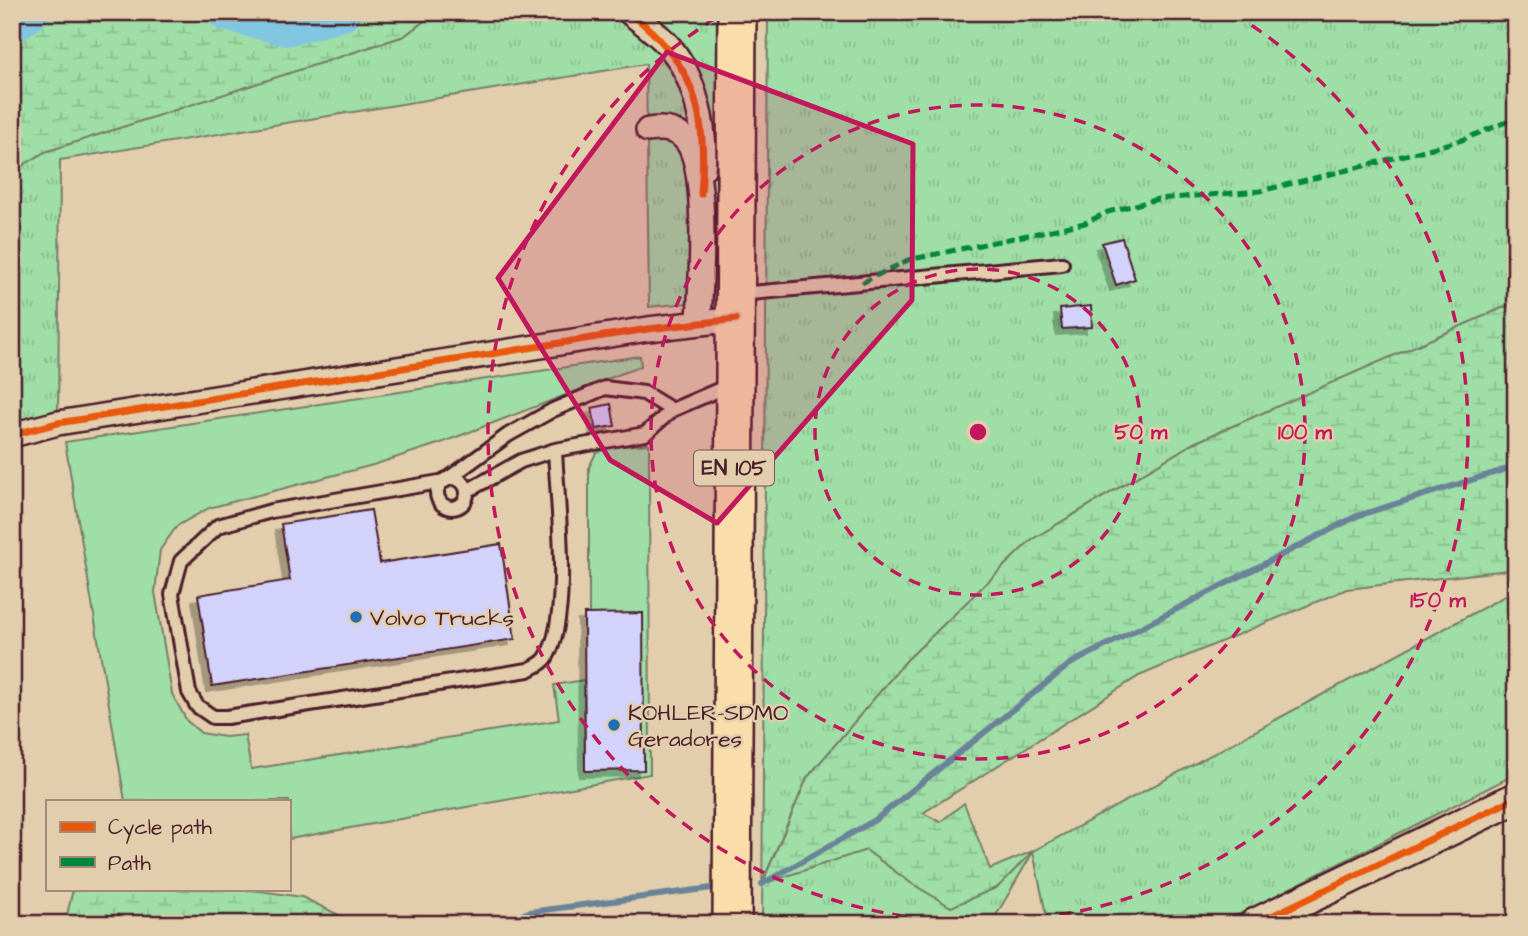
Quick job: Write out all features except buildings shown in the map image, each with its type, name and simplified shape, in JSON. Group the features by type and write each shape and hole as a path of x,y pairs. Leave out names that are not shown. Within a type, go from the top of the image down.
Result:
{"main road":[{"name":"EN 105","path":"732,924 737,12"}],"street":[{"path":"629,12 669,46 685,72 696,101 704,161 699,323"},
{"path":"648,130 664,127 684,138 697,161 701,194"},
{"path":"12,435 72,421 699,323 736,307"},
{"path":"1255,924 1516,798"}],"lane":[{"path":"736,307 1062,264"},
{"path":"672,410 644,393 606,388 553,410 508,435 444,481 438,494 445,506 454,508 463,504 467,491 521,461 555,450 645,434 672,410 735,383"},
{"path":"467,491 459,480 444,481 271,511 218,526 181,561 172,594 188,692 197,706 213,717 227,717 528,670 545,661 554,639 560,610 555,450"}],"highlighted area":[{"path":"667,52 913,144 912,300 717,523 610,460 498,278"}],"green space":[{"path":"12,12 436,12 404,36 45,152 12,172"},
{"path":"436,12 719,12 718,300 649,307 646,64 60,160 58,423 12,435 12,172 44,152 404,36"},
{"path":"768,12 1516,12 1516,302 1194,443 1031,540 906,661 807,778 762,882"},
{"path":"1516,302 1516,569 1347,589 1139,676 923,813 940,822 964,803 990,869 1033,851 998,887 951,907 911,883 866,850 762,884 807,778 906,661 1031,540 1194,443"},
{"path":"640,356 641,366 441,443 373,465 209,508 177,526 160,550 155,592 172,694 187,721 201,733 225,737 245,735 251,769 559,720 554,685 584,680 585,770 643,770 589,614 589,467 596,453 611,447 649,444 650,774 290,839 290,800 125,800 65,442"},
{"path":"1516,590 1516,774 1220,924 1048,924 1033,852 991,924 762,924 762,883 866,850 911,883 951,907 998,887 1033,851"},
{"path":"73,890 253,890 302,897 357,924 65,924"}],"waterway":[{"path":"12,24 30,12"},
{"path":"226,12 287,27 343,12"},
{"path":"762,884 875,820 1070,664 1357,516 1516,466"},
{"path":"500,924 529,912 712,888"}],"marked path":[{"path":"862,283 908,260 1085,223 1108,212 1158,199 1260,191 1462,140 1516,118"}],"cycle path":[{"path":"629,12 669,50 683,70 692,91 702,138 701,194"},
{"path":"12,435 58,423 648,329 736,319"},
{"path":"1255,924 1516,798"}],"place":[{"name":"Volvo Trucks","path":"356,617"},
{"name":"KOHLER-SDMO Geradores","path":"614,725"}]}
